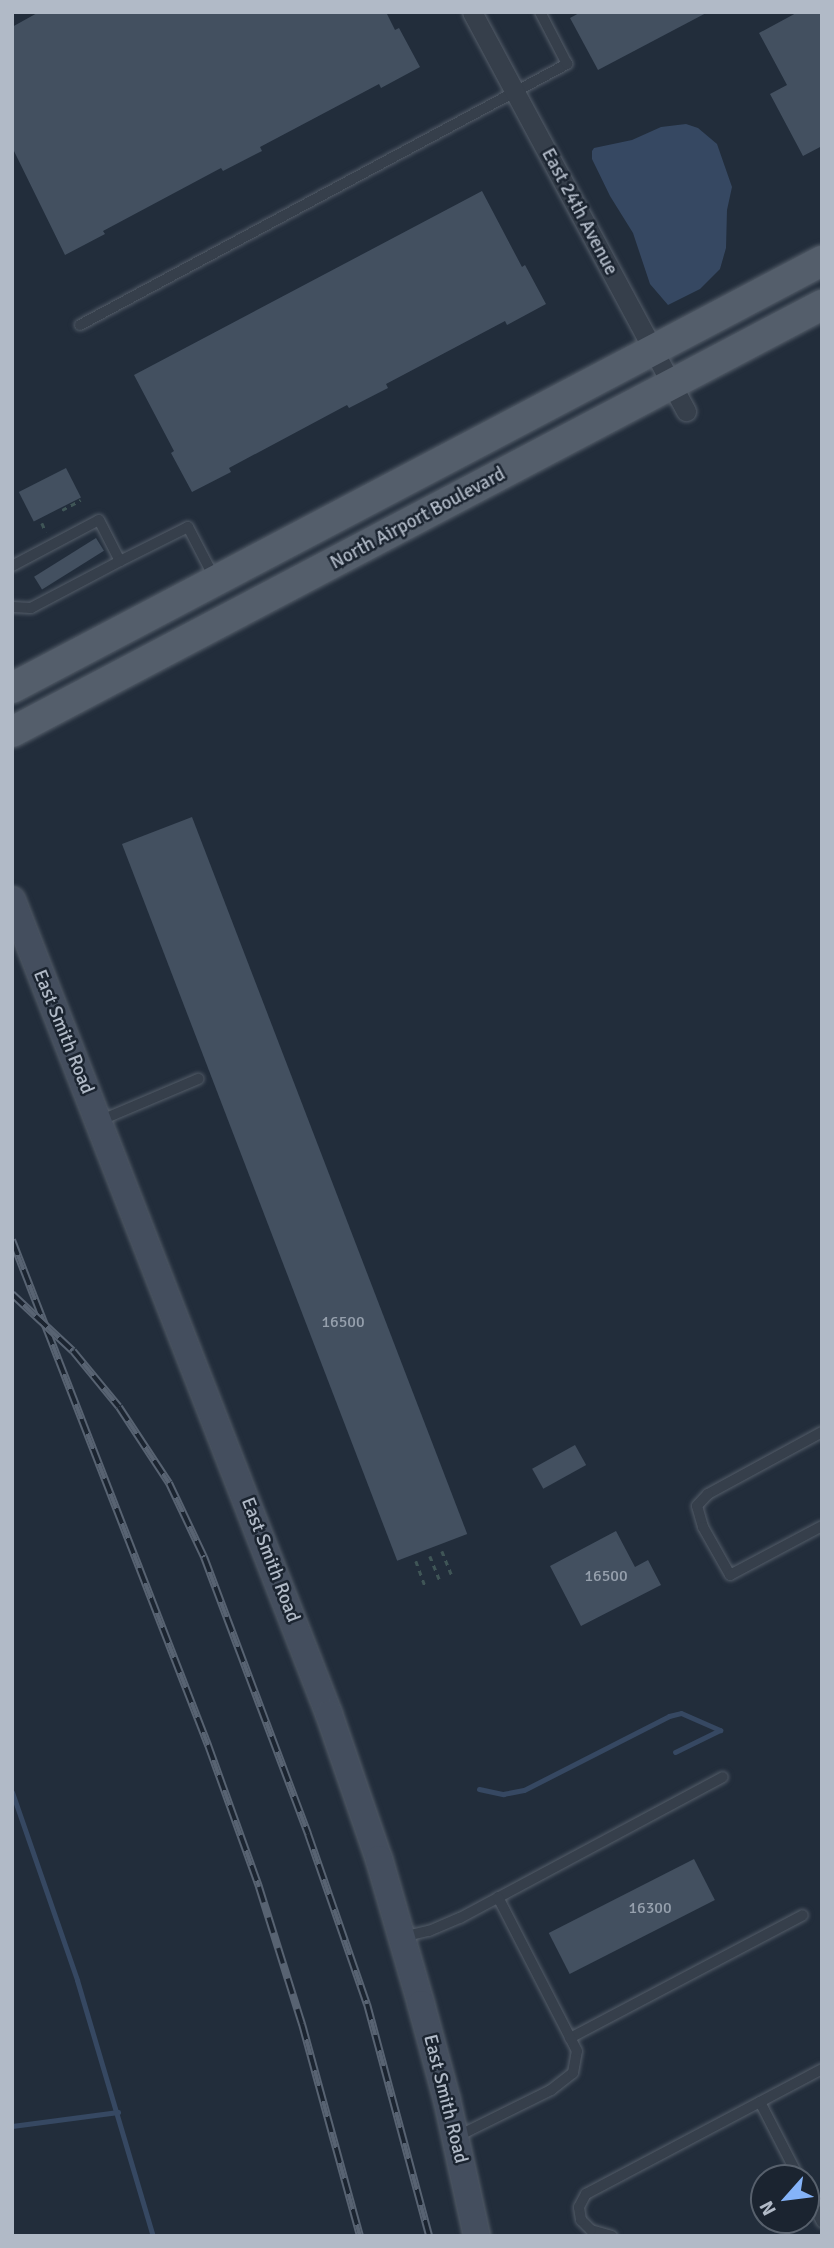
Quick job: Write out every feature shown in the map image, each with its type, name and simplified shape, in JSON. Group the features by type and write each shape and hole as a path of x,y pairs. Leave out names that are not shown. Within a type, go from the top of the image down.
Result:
{"main road":[{"name":"North Airport Boulevard","path":"12,688 822,261"},
{"name":"North Airport Boulevard","path":"12,732 822,305"}],"street":[{"name":"East 24th Avenue","path":"472,12 686,411"},
{"name":"East Smith Road","path":"12,900 324,1701 379,1859 455,2138 477,2236"}],"lane":[{"path":"80,325 567,64 540,12"},
{"path":"12,566 99,520 120,561"},
{"path":"12,607 31,608 188,527 217,582"},
{"path":"99,1121 198,1079"},
{"path":"822,1432 708,1494 697,1506 703,1527 730,1576 822,1526"},
{"path":"401,1937 429,1931 498,1897 723,1777"},
{"path":"455,2138 551,2090 573,2073 577,2050 498,1897"},
{"path":"570,2038 803,1915"},
{"path":"612,2236 592,2230 581,2220 579,2207 586,2194 822,2069"},
{"path":"760,2102 792,2164"}],"path":[{"path":"62,510 81,500"},
{"path":"442,1551 452,1576"},
{"path":"430,1556 440,1581"},
{"path":"416,1561 425,1587"}],"water":[{"path":"686,124 698,128 717,144 732,187 727,210 726,248 720,269 700,289 668,305 650,284 633,233 610,196 592,159 592,151 594,148 632,140 661,127"}],"building":[{"path":"39,12 386,12 395,30 399,28 420,67 381,88 379,84 260,147 262,151 223,171 221,168 103,231 105,234 65,255 12,147 12,27"},
{"path":"581,12 708,12 598,70 570,18"},
{"path":"798,12 822,12 822,146 803,156 770,94 787,85 759,33"},
{"path":"482,191 522,267 525,265 546,304 507,325 505,321 386,384 388,388 349,408 347,405 229,468 231,472 192,492 134,375"},
{"path":"66,468 81,497 34,521 19,492"},
{"path":"96,538 104,551 42,589 34,577"},
{"path":"192,817 467,1534 397,1561 122,844"},
{"path":"575,1445 586,1465 543,1489 532,1469"},
{"path":"616,1531 635,1567 648,1560 661,1585 581,1626 550,1566"},
{"path":"694,1859 715,1900 570,1974 549,1933"}],"waterway":[{"path":"479,1789 503,1794 524,1790 669,1716 681,1713 720,1730 675,1752"},
{"path":"12,1792 77,1980 153,2236"},
{"path":"12,2126 118,2112"}],"railway":[{"path":"12,1240 208,1745 259,1887 302,2024 360,2236"},
{"path":"12,1294 73,1351 119,1407 169,1483 204,1557 308,1834 367,2004 429,2236"}]}
